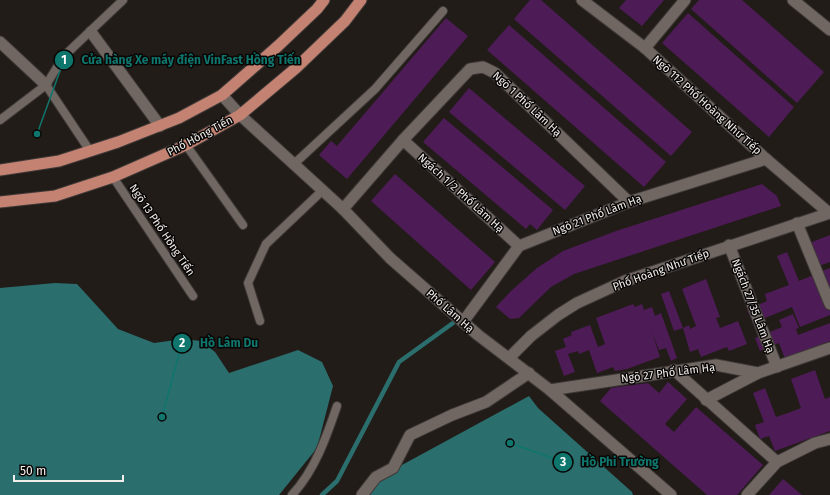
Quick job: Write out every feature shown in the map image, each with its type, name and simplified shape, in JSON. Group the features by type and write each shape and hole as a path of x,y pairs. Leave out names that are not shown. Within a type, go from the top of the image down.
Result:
{"main road":[{"path":"0,170 58,161 90,151 160,126 222,95 278,46 317,9 324,0"},
{"name":"Phố Hồng Tiến","path":"0,202 55,196 113,177 186,145 240,115 296,68 345,21 361,0"}],"street":[{"name":"Ngõ 112 Phố Hoàng Như Tiếp","path":"582,0 644,48 766,159 830,213"},
{"path":"644,48 685,0"},
{"path":"793,0 830,30"},
{"path":"91,32 160,126"},
{"path":"0,42 46,85"},
{"name":"Ngõ 1 Phố Lâm Hạ","path":"343,209 403,140 470,69 482,67 495,73 629,202"},
{"name":"Phố Lâm Hạ","path":"222,95 240,115 343,209 390,258 463,322 550,390 671,495"},
{"name":"Ngách 1/2 Phố Lâm Hạ","path":"403,140 519,246"},
{"name":"Ngõ 21 Phố Lâm Hạ","path":"519,246 629,202 766,159"},
{"name":"Phố Hoàng Như Tiếp","path":"509,358 543,325 578,303 648,272 830,213"},
{"path":"797,223 830,304"},
{"name":"Ngách 27/35 Lâm Hạ","path":"729,245 777,367"},
{"path":"463,322 519,246"},
{"path":"706,400 758,374 830,348"},
{"name":"Ngõ 27 Phố Lâm Hạ","path":"550,390 674,370 716,365 758,374"},
{"path":"674,370 777,462"},
{"path":"362,495 376,477 393,468 410,435 452,415 486,402 529,373"},
{"path":"747,495 777,462 815,443 830,439"}],"lane":[{"path":"0,120 46,85 64,56 123,0"},
{"path":"294,164 375,89 443,10"},
{"path":"46,85 90,151"},
{"path":"186,145 243,225"},
{"name":"Ngõ 13 Phố Hồng Tiến","path":"113,177 193,296"},
{"path":"260,321 248,283 266,244 323,190"},
{"path":"292,495 321,451 337,406"}],"water":[{"path":"55,283 77,284 118,329 154,343 183,339 201,341 215,352 229,373 298,350 322,362 333,386 317,448 279,495 0,495 0,288"},
{"path":"529,396 538,408 632,492 633,495 368,495 378,478"}],"building":[{"path":"530,0 541,0 692,132 671,156 514,19"},
{"path":"626,0 664,0 642,26 619,8"},
{"path":"699,0 742,0 824,72 797,103 691,9"},
{"path":"688,13 794,107 769,137 662,43"},
{"path":"446,18 468,36 347,179 319,155 331,141 337,146"},
{"path":"509,25 666,162 644,187 487,50"},
{"path":"469,88 585,186 565,210 449,112"},
{"path":"444,118 553,210 537,230 530,224 526,229 423,142"},
{"path":"395,174 495,262 471,290 371,201"},
{"path":"762,184 777,196 781,206 574,274 551,287 519,318 510,319 496,307 511,291 537,268 563,251 616,231"},
{"path":"830,235 830,262 816,267 807,244"},
{"path":"787,252 799,281 816,274 830,309 830,315 800,327 792,307 753,323 747,310 767,301 765,294 789,285 777,256"},
{"path":"830,268 830,290 822,271"},
{"path":"706,279 720,317 716,318 720,328 738,321 747,344 729,351 727,347 701,357 698,349 690,352 683,328 689,325 690,329 696,326 682,289"},
{"path":"669,291 683,328 674,331 661,294"},
{"path":"633,304 635,307 642,304 644,310 652,307 655,316 661,313 677,358 671,361 666,348 659,350 652,332 660,357 627,369 615,371 613,367 597,373 589,350 579,354 578,351 568,354 575,372 564,376 555,351 566,347 563,339 572,335 571,332 590,325 598,347 605,344 596,318"},
{"path":"793,314 799,328 796,329 798,335 830,323 830,341 785,359 779,343 760,351 755,338 782,327 779,320"},
{"path":"815,370 825,399 830,397 830,431 775,451 769,436 760,439 755,425 764,422 753,393 765,388 776,417 788,413 801,408 791,379"},
{"path":"668,382 687,399 665,424 674,432 696,407 763,465 737,495 707,495 600,401 611,388 648,383 659,393"},
{"path":"783,479 802,495 769,495"}],"waterway":[{"path":"322,495 337,481 399,362 453,323"}],"place":[{"name":"Cửa hàng Xe máy điện VinFast Hồng Tiến","path":"37,134"},
{"name":"Hồ Lâm Du","path":"162,417"},
{"name":"Hồ Phi Trường","path":"510,443"}]}
